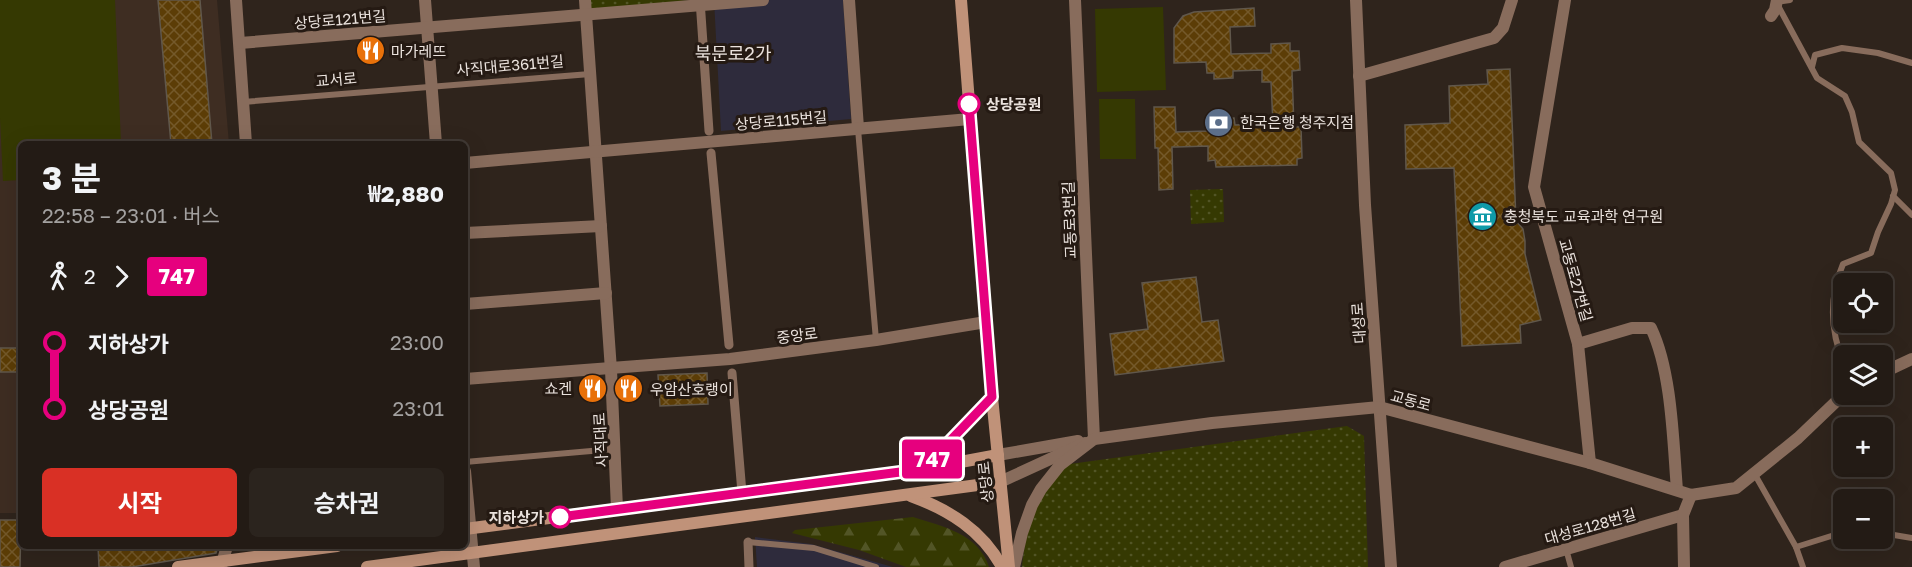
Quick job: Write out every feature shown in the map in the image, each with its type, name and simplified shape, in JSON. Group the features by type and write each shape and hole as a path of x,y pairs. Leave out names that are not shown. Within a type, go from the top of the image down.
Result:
{"main road":[{"name":"상당로","path":"961,0 992,397 1009,567"},
{"path":"923,469 992,397"},
{"path":"468,529 923,469 998,455"},
{"path":"366,567 1000,482"},
{"path":"907,495 938,506 970,527 993,550 1002,567"},
{"path":"178,567 222,564 318,549"}],"street":[{"path":"236,0 246,141"},
{"path":"425,0 436,141"},
{"path":"468,379 611,370 585,0"},
{"name":"상당로121번길","path":"240,43 700,3 763,0"},
{"path":"849,0 858,128"},
{"name":"교동로3번길","path":"1075,0 1094,439"},
{"name":"대성로","path":"1356,0 1379,407 1391,567"},
{"path":"1359,76 1494,38 1503,28 1512,0"},
{"name":"교동로27번길","path":"1565,0 1534,187 1578,344 1590,463"},
{"path":"1771,16 1775,10 1776,1"},
{"path":"700,3 709,131"},
{"name":"상당로115번길","path":"468,163 970,119"},
{"path":"711,153 729,345"},
{"path":"468,233 601,226"},
{"path":"468,304 606,293"},
{"name":"중앙로","path":"611,370 730,359 876,340 986,322"},
{"path":"1578,344 1632,328 1651,328 1657,341 1670,401 1677,490"},
{"path":"1893,368 1912,359"},
{"name":"사직대로","path":"611,370 617,509"},
{"path":"732,373 742,493"},
{"name":"교동로","path":"998,455 1212,423 1379,407 1590,463 1691,495 1736,488 1798,438 1833,405"},
{"path":"1014,567 1022,533 1032,505 1041,489 1059,465 1094,439"},
{"name":"교동로","path":"1000,482 1094,439"},
{"path":"1684,567 1683,515 1691,495"},
{"name":"대성로128번길","path":"1505,567 1683,515"},
{"path":"468,529 474,553 474,567"},
{"path":"748,542 749,567"},
{"path":"222,564 226,549"}],"lane":[{"path":"1790,0 1776,1 1817,78 1845,96 1852,112 1859,142 1892,173 1895,190 1871,253 1843,264 1837,278 1832,311 1836,345"},
{"path":"1812,68 1815,55 1842,48 1878,53 1912,63"},
{"name":"사직대로361번길","path":"432,86 590,74"},
{"name":"교서로","path":"243,102 432,86"},
{"path":"858,128 876,340"},
{"path":"1893,196 1912,215"},
{"path":"468,462 616,449"},
{"path":"1754,473 1796,547 1803,567"},
{"path":"1893,533 1912,538"},
{"path":"1796,547 1833,535"},
{"path":"748,542 814,548 876,567"},
{"path":"1566,549 1570,567"}],"shaded area":[{"path":"0,0 217,0 229,141 18,141 18,513 0,513"},
{"path":"714,0 843,0 851,119 721,131"},
{"path":"755,537 811,544 893,567 757,567"}],"green space":[{"path":"0,0 115,0 121,141 18,141 18,180 3,181 0,118"},
{"path":"588,0 690,0 589,11"},
{"path":"1163,7 1166,90 1097,92 1095,9"},
{"path":"1099,99 1135,99 1136,159 1100,159"},
{"path":"1223,189 1224,222 1191,224 1190,190"},
{"path":"1347,426 1364,436 1368,567 1022,567 1030,524 1042,497 1059,473 1070,464"},
{"path":"913,517 947,528 968,539 984,556 989,567 906,567 859,550 792,533 795,530"}],"building":[{"path":"158,0 200,0 212,141 171,141"},
{"path":"1254,8 1255,26 1230,27 1231,54 1271,53 1271,44 1290,43 1290,51 1299,51 1300,70 1292,71 1294,127 1301,127 1302,158 1297,159 1297,165 1216,167 1215,160 1208,161 1208,146 1172,147 1173,189 1159,190 1154,107 1175,107 1176,132 1207,131 1207,119 1234,118 1235,125 1273,124 1271,82 1262,82 1262,70 1233,71 1233,78 1214,79 1214,73 1207,73 1206,62 1174,63 1174,28 1183,16 1194,12"},
{"path":"1510,69 1516,221 1523,229 1525,254 1541,320 1520,325 1521,343 1462,346 1454,168 1406,169 1405,125 1450,123 1449,86 1488,84 1487,70"},
{"path":"1196,277 1202,322 1218,320 1224,361 1115,375 1110,334 1148,329 1142,283"},
{"path":"0,348 18,348 18,372 0,372"},
{"path":"707,373 708,404 660,406 658,375"},
{"path":"0,520 18,520 20,567 0,567"},
{"path":"98,549 217,549 216,553 132,567 99,567"}],"bus line":[{"name":"747","path":"560,517 923,469 992,397 969,104"}],"place":[{"name":"마가레뜨","path":"370,51"},
{"name":"상당공원","path":"969,104"},
{"name":"한국은행 청주지점","path":"1219,122"},
{"name":"충청북도 교육과학 연구원","path":"1483,216"},
{"name":"쇼겐","path":"593,388"},
{"name":"우암산호랭이","path":"629,389"},
{"name":"지하상가","path":"560,517"}],"district":[{"name":"북문로2가","path":"733,53"}]}
